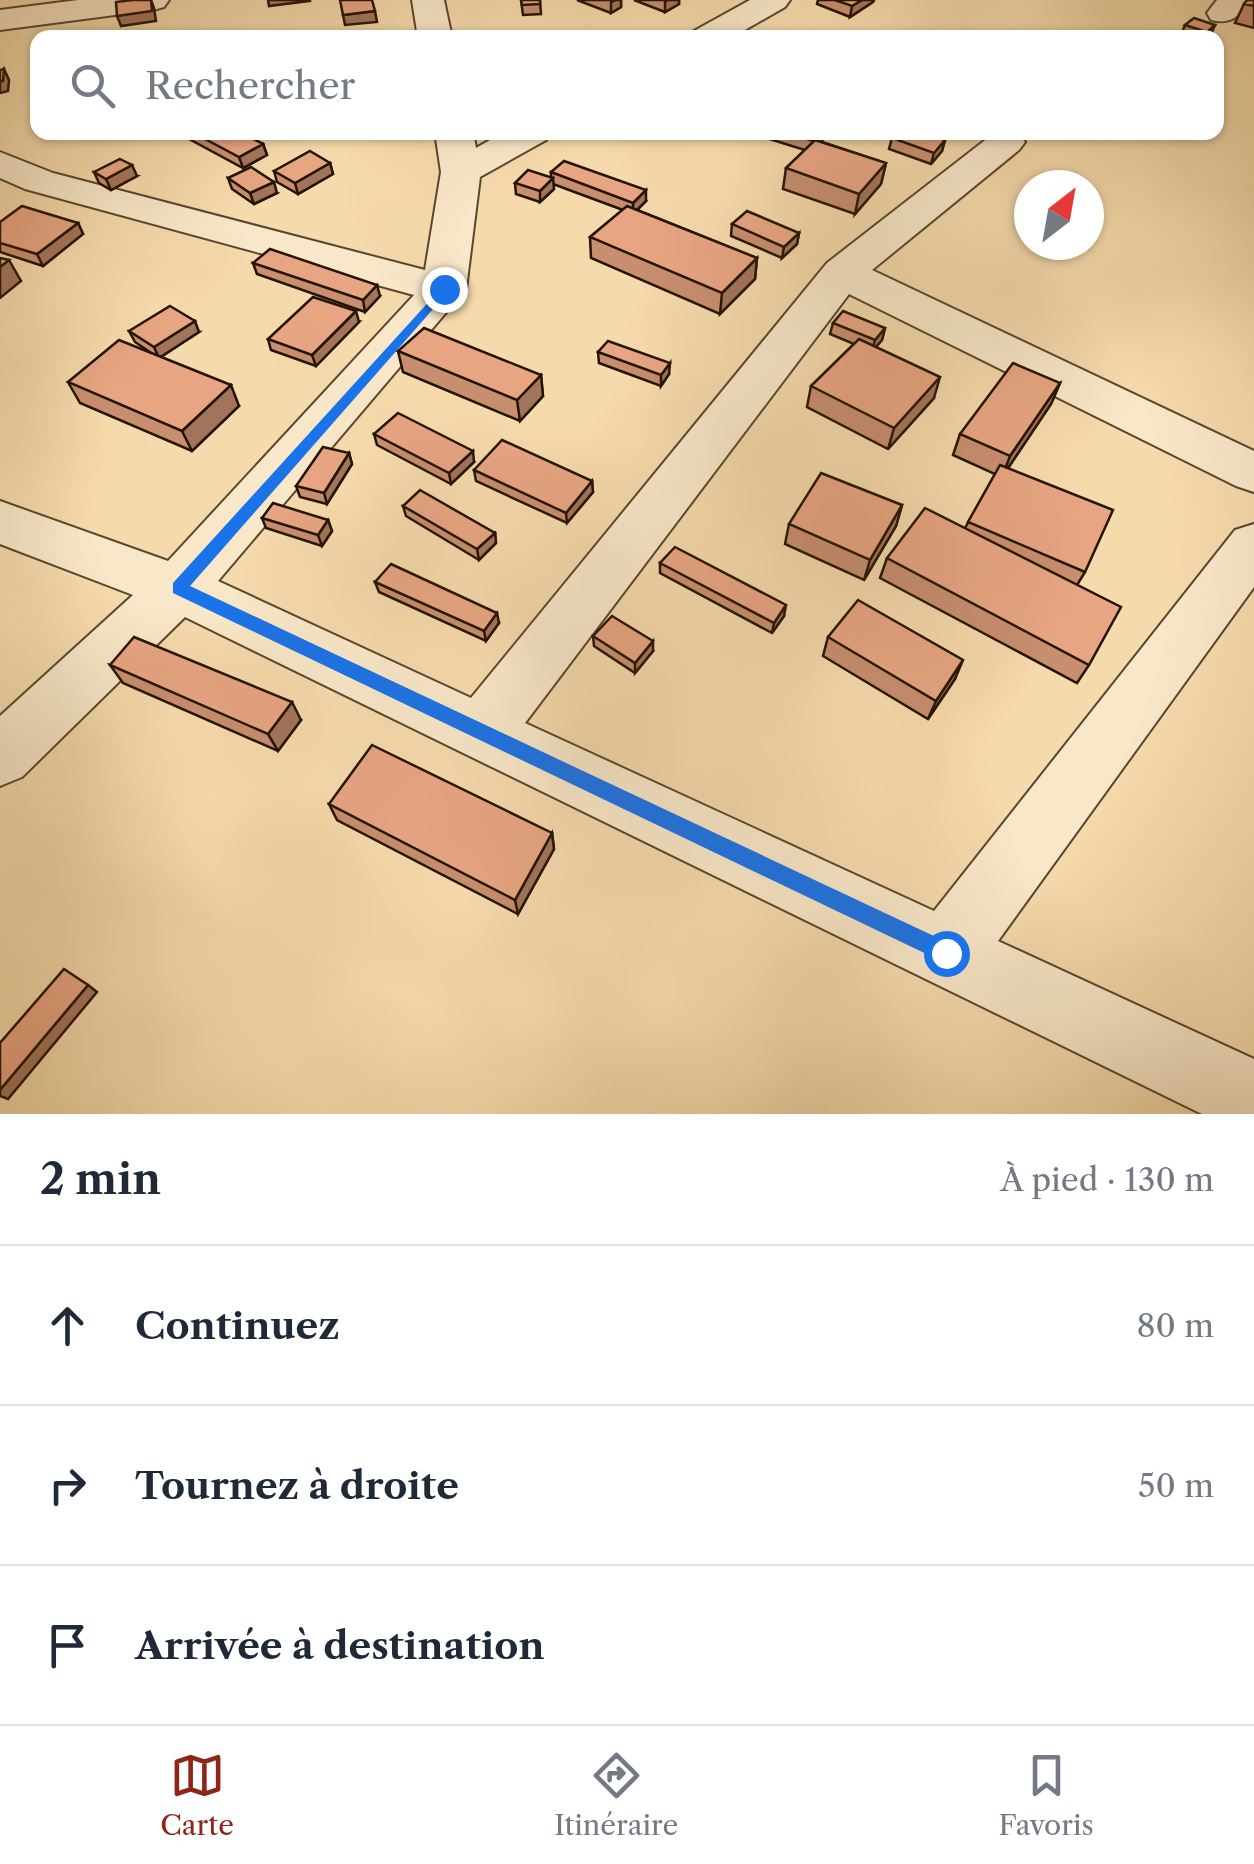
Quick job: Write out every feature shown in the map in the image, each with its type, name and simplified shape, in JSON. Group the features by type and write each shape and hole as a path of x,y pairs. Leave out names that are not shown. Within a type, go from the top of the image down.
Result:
{"street":[{"path":"23,0 57,12"},
{"path":"0,20 153,0"},
{"path":"428,0 434,30"},
{"path":"720,30 774,0"},
{"path":"0,756 178,588 444,289 458,152 503,140"},
{"path":"481,732 842,273 1006,142 1001,140"},
{"path":"0,164 39,181 444,289"},
{"path":"842,273 1254,473"},
{"path":"0,522 178,588 1254,1099"},
{"path":"946,953 1254,545"}],"building":[{"path":"151,0 152,11 117,16 116,2"},
{"path":"340,0 372,0 375,11 343,15"},
{"path":"521,0 540,0 540,4 522,5"},
{"path":"835,0 862,0 852,6"},
{"path":"1194,18 1215,25 1201,30 1185,25"},
{"path":"207,140 255,140 263,144 239,157"},
{"path":"815,140 886,163 859,194 786,168"},
{"path":"898,140 945,140 934,153"},
{"path":"310,151 330,163 295,183 274,171"},
{"path":"120,159 132,165 106,179 94,172"},
{"path":"564,161 646,190 633,203 551,172"},
{"path":"251,167 274,182 250,193 228,178"},
{"path":"528,170 553,178 540,191 515,183"},
{"path":"22,206 78,223 37,254 0,243 0,222"},
{"path":"627,206 757,258 722,293 590,237"},
{"path":"747,211 799,233 784,247 732,224"},
{"path":"270,249 377,285 363,300 253,263"},
{"path":"313,297 356,311 312,355 268,339"},
{"path":"170,306 195,321 154,347 129,331"},
{"path":"843,311 885,328 875,340 833,323"},
{"path":"424,328 541,375 517,400 398,351"},
{"path":"859,339 940,377 894,428 811,386"},
{"path":"119,340 231,385 182,431 68,382"},
{"path":"608,341 670,363 661,375 598,352"},
{"path":"1013,363 1060,383 1010,456 960,434"},
{"path":"398,413 473,451 449,473 374,434"},
{"path":"502,440 592,481 566,513 474,470"},
{"path":"323,447 349,453 324,493 296,486"},
{"path":"1000,465 1113,510 1085,572 968,522"},
{"path":"821,473 902,505 870,560 789,524"},
{"path":"420,490 495,533 477,549 403,506"},
{"path":"273,503 328,520 318,535 262,518"},
{"path":"925,508 1121,607 1089,665 887,558"},
{"path":"675,547 786,605 774,623 660,563"},
{"path":"391,564 497,613 484,631 375,582"},
{"path":"858,600 963,660 936,701 828,637"},
{"path":"612,616 653,641 635,663 593,636"},
{"path":"134,637 292,702 268,734 110,665"},
{"path":"372,745 552,833 515,900 329,804"},
{"path":"64,969 88,985 0,1090 0,1043"}],"route":[{"path":"444,289 178,588 946,953"}]}
